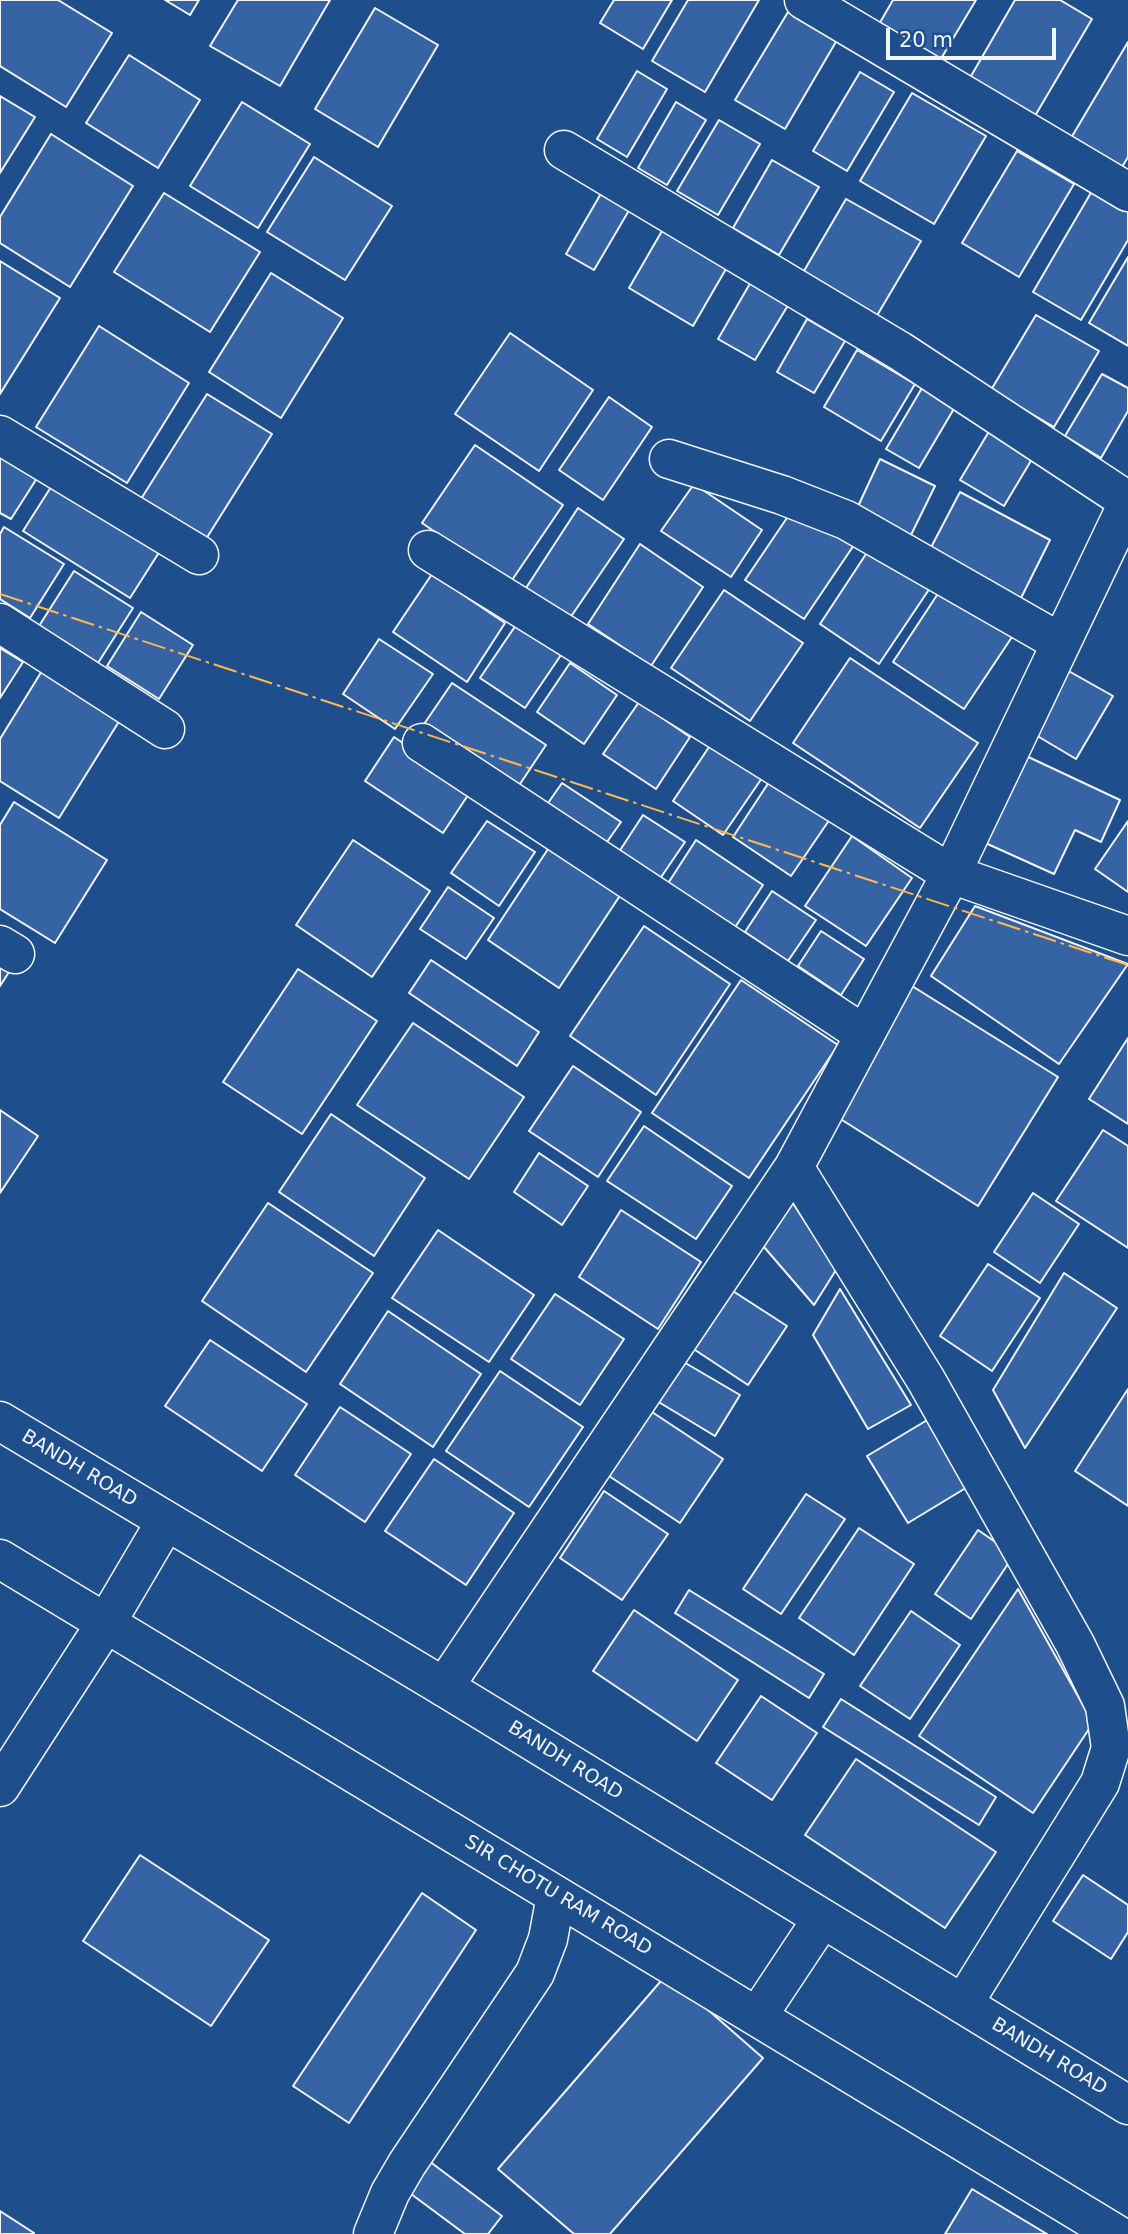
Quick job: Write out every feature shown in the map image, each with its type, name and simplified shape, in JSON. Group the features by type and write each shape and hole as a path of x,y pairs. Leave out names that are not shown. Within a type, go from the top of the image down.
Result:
{"street":[{"path":"804,0 1128,192"},
{"path":"444,1686 794,1167 951,874 1128,502 900,351 564,150"},
{"path":"0,435 199,555"},
{"path":"669,459 782,495 846,520 1061,643"},
{"path":"428,550 951,874 1128,936"},
{"path":"0,623 165,729"},
{"path":"422,743 864,1035"},
{"path":"794,1167 926,1380 1075,1644 1105,1706 1111,1748 1100,1783 963,2004"},
{"name":"BANDH ROAD","path":"0,1421 444,1686 1128,2105"},
{"path":"0,1787 106,1623 166,1521"},
{"name":"SIR CHOTU RAM ROAD","path":"0,1559 1116,2234"},
{"path":"373,2234 390,2193 407,2164 534,1973 548,1939 556,1896"},
{"path":"757,2017 822,1919"}],"building":[{"path":"0,0 58,0 112,33 66,107 0,66"},
{"path":"165,0 199,0 190,15"},
{"path":"238,0 330,0 280,86 210,46"},
{"path":"614,0 672,0 643,49 600,23"},
{"path":"688,0 759,0 705,92 652,61"},
{"path":"893,0 976,0 939,62 878,26"},
{"path":"1015,0 1060,0 1092,19 1032,121 967,83"},
{"path":"375,8 438,45 378,147 315,109"},
{"path":"788,12 837,40 785,129 735,100"},
{"path":"1128,42 1128,157 1122,167 1071,138"},
{"path":"129,55 200,100 158,168 86,123"},
{"path":"637,71 667,89 627,157 597,139"},
{"path":"860,72 894,92 847,171 813,151"},
{"path":"912,93 986,136 934,224 860,181"},
{"path":"0,96 35,117 0,173"},
{"path":"242,102 310,144 258,228 190,186"},
{"path":"676,102 706,120 667,185 638,168"},
{"path":"719,120 760,144 718,215 677,191"},
{"path":"51,134 133,186 70,287 0,243 0,217"},
{"path":"1017,151 1074,184 1019,277 962,243"},
{"path":"314,157 392,206 345,280 267,232"},
{"path":"772,160 819,187 779,255 733,228"},
{"path":"603,190 631,207 594,270 566,254"},
{"path":"1092,191 1128,212 1128,240 1081,320 1033,292"},
{"path":"164,193 260,252 210,332 114,272"},
{"path":"846,199 921,241 875,319 801,276"},
{"path":"666,224 730,262 693,326 629,288"},
{"path":"1128,257 1128,346 1089,323"},
{"path":"0,261 60,298 0,394"},
{"path":"271,273 343,318 281,418 209,372"},
{"path":"752,280 790,302 755,360 718,339"},
{"path":"1036,315 1099,351 1054,427 991,390"},
{"path":"807,319 845,341 814,393 777,372"},
{"path":"99,326 189,383 127,483 36,427"},
{"path":"510,333 593,390 539,471 455,414"},
{"path":"857,350 915,384 881,441 824,407"},
{"path":"1102,374 1128,388 1128,411 1101,458 1065,436"},
{"path":"922,388 955,407 919,468 886,449"},
{"path":"207,394 272,434 206,539 141,499"},
{"path":"609,397 652,427 603,500 559,470"},
{"path":"994,423 1038,449 1004,506 960,480"},
{"path":"475,445 563,505 510,583 422,523"},
{"path":"0,451 39,475 11,519 0,513"},
{"path":"880,459 935,486 908,541 854,515"},
{"path":"58,476 165,543 130,598 23,531"},
{"path":"694,484 762,530 731,577 661,531"},
{"path":"960,492 1050,540 1019,602 927,555"},
{"path":"795,506 854,545 804,619 745,580"},
{"path":"578,508 624,539 570,618 526,588"},
{"path":"4,527 64,564 30,618 0,599 0,534"},
{"path":"640,544 703,587 651,666 588,624"},
{"path":"870,548 930,588 879,664 820,624"},
{"path":"74,571 133,608 98,663 39,626"},
{"path":"432,574 505,623 467,682 393,632"},
{"path":"943,586 1014,634 964,709 893,662"},
{"path":"724,590 803,643 750,721 671,668"},
{"path":"141,612 193,645 159,699 107,666"},
{"path":"516,625 561,655 525,708 480,678"},
{"path":"379,639 433,674 395,729 343,694"},
{"path":"0,648 23,662 0,698"},
{"path":"850,658 978,743 920,828 793,743"},
{"path":"570,663 617,695 584,744 537,712"},
{"path":"45,666 123,715 59,818 0,781 0,739"},
{"path":"1065,669 1113,696 1076,759 1029,731"},
{"path":"452,683 546,745 514,793 420,730"},
{"path":"639,702 690,737 656,789 603,754"},
{"path":"394,737 472,789 443,833 365,781"},
{"path":"711,744 762,778 723,835 673,801"},
{"path":"1022,754 1120,800 1101,842 1075,830 1054,874 981,841"},
{"path":"771,779 830,819 791,876 733,837"},
{"path":"562,783 621,822 600,852 541,813"},
{"path":"14,802 107,860 55,943 0,909 0,825"},
{"path":"643,815 685,842 655,886 615,858"},
{"path":"487,821 535,852 499,906 451,873"},
{"path":"1128,821 1128,892 1095,869"},
{"path":"852,836 912,878 866,946 805,906"},
{"path":"353,840 430,891 372,977 296,925"},
{"path":"696,840 763,885 732,932 665,888"},
{"path":"552,843 623,891 559,988 488,940"},
{"path":"448,887 494,918 466,959 420,929"},
{"path":"772,891 816,920 788,961 745,932"},
{"path":"975,906 1128,964 1059,1064 931,976"},
{"path":"644,926 730,984 656,1095 570,1036"},
{"path":"821,931 864,959 841,995 798,966"},
{"path":"431,960 539,1032 517,1066 409,993"},
{"path":"0,962 11,969 0,986"},
{"path":"298,969 377,1021 302,1134 223,1082"},
{"path":"741,980 838,1045 749,1178 652,1113"},
{"path":"912,986 1058,1077 978,1206 831,1113"},
{"path":"413,1023 524,1097 469,1179 357,1105"},
{"path":"1128,1038 1128,1124 1089,1099"},
{"path":"573,1066 641,1112 598,1177 529,1131"},
{"path":"0,1110 38,1136 0,1193"},
{"path":"331,1114 425,1178 374,1256 279,1192"},
{"path":"644,1126 732,1186 696,1239 607,1181"},
{"path":"1103,1130 1128,1146 1128,1248 1056,1201"},
{"path":"539,1153 588,1186 562,1225 514,1192"},
{"path":"1033,1193 1079,1224 1040,1283 994,1252"},
{"path":"789,1197 836,1270 814,1305 758,1240"},
{"path":"268,1203 373,1273 306,1372 202,1301"},
{"path":"621,1210 701,1262 658,1329 579,1277"},
{"path":"438,1230 534,1295 489,1362 392,1298"},
{"path":"988,1264 1040,1298 992,1371 940,1336"},
{"path":"1064,1273 1117,1308 1025,1448 993,1390"},
{"path":"722,1284 787,1326 748,1385 683,1342"},
{"path":"840,1289 911,1405 868,1429 813,1335"},
{"path":"555,1294 624,1339 580,1405 511,1359"},
{"path":"388,1311 481,1374 433,1447 340,1384"},
{"path":"210,1340 307,1404 262,1471 165,1406"},
{"path":"670,1354 740,1395 715,1436 647,1395"},
{"path":"500,1371 583,1427 529,1507 446,1451"},
{"path":"1128,1389 1128,1506 1075,1471"},
{"path":"340,1407 411,1454 365,1522 295,1475"},
{"path":"649,1410 723,1459 680,1523 606,1474"},
{"path":"929,1419 969,1486 908,1523 867,1456"},
{"path":"434,1459 514,1513 466,1585 385,1531"},
{"path":"604,1491 668,1534 622,1600 560,1558"},
{"path":"806,1494 845,1519 781,1614 743,1589"},
{"path":"859,1528 914,1564 854,1655 799,1618"},
{"path":"978,1530 1014,1555 971,1619 935,1594"},
{"path":"1018,1589 1093,1723 1033,1813 919,1736"},
{"path":"689,1590 824,1674 809,1698 675,1613"},
{"path":"634,1610 738,1680 697,1741 593,1671"},
{"path":"911,1611 960,1645 910,1719 860,1686"},
{"path":"761,1696 817,1733 772,1800 716,1763"},
{"path":"841,1699 996,1797 979,1825 823,1727"},
{"path":"856,1759 996,1852 945,1928 805,1835"},
{"path":"140,1855 269,1940 211,2026 83,1941"},
{"path":"1083,1875 1128,1905 1128,1932 1111,1959 1053,1921"},
{"path":"422,1893 476,1930 349,2123 293,2086"},
{"path":"667,1974 763,2058 610,2234 574,2234 498,2169"},
{"path":"425,2158 502,2216 488,2234 465,2234 403,2188"},
{"path":"972,2189 1047,2234 945,2234"},
{"path":"0,2211 34,2233 0,2234"}],"power":[{"path":"0,594 1128,965"}]}
